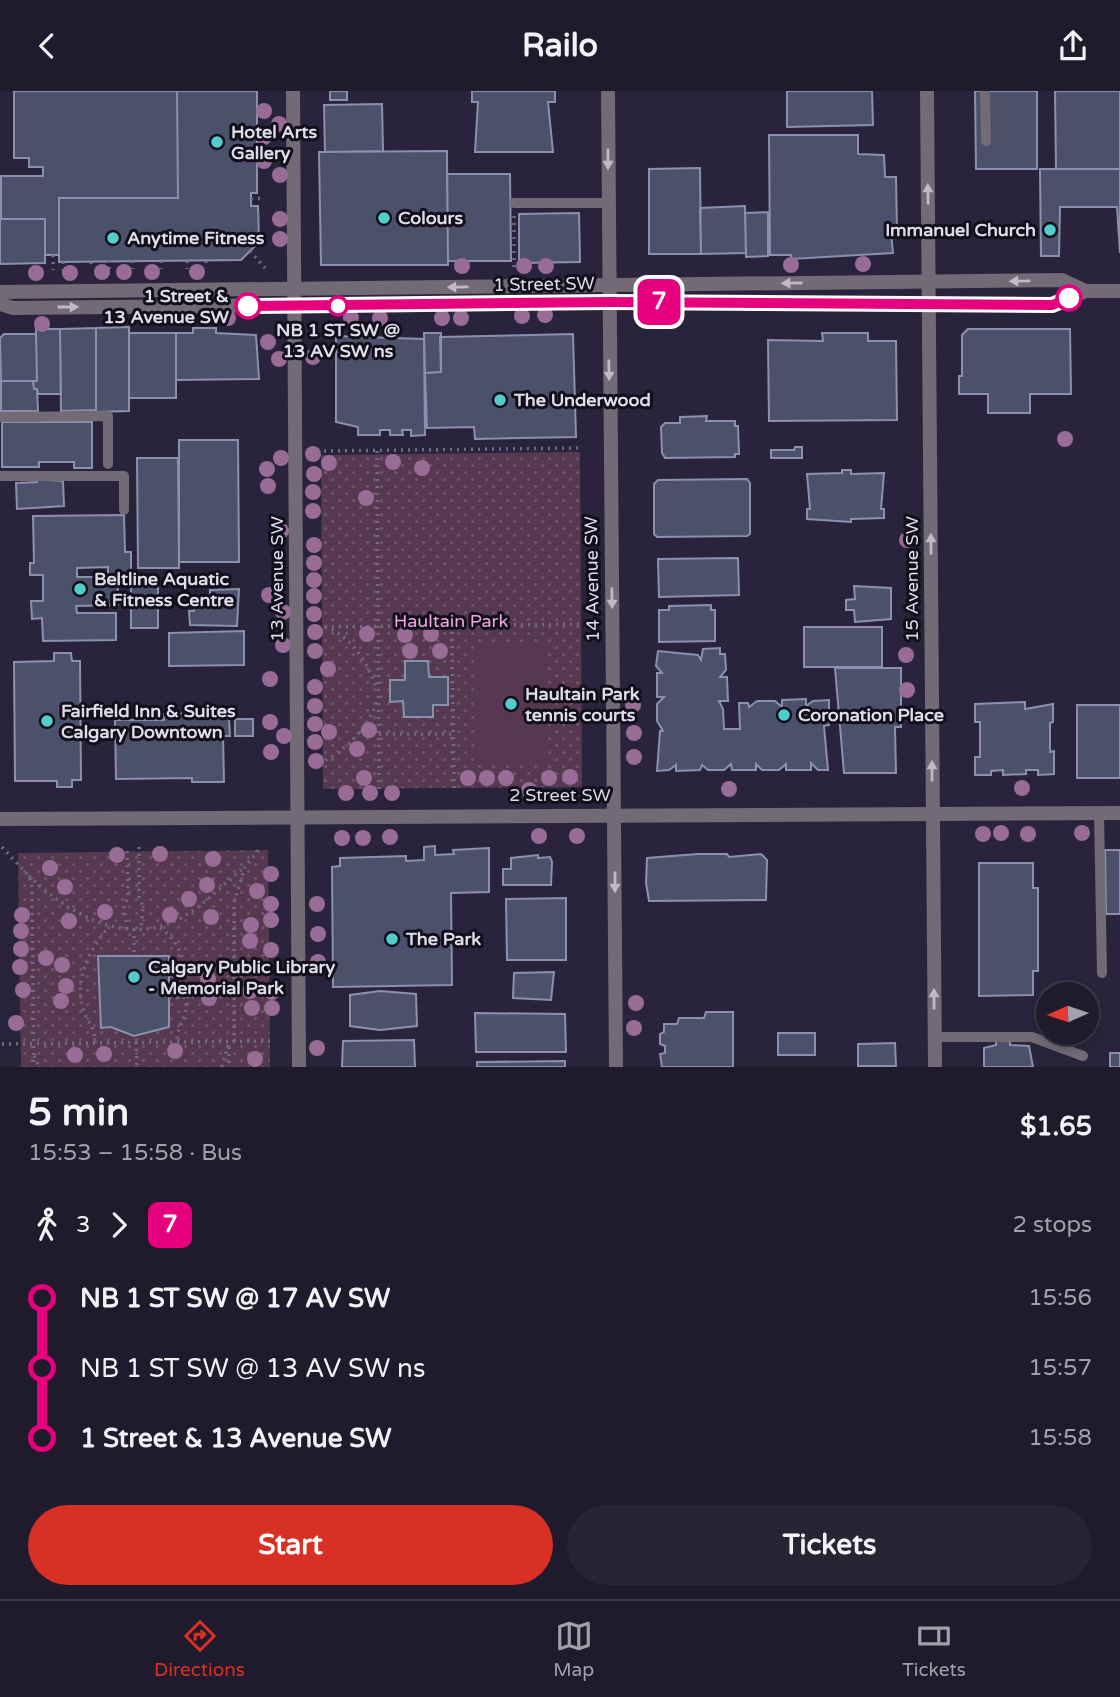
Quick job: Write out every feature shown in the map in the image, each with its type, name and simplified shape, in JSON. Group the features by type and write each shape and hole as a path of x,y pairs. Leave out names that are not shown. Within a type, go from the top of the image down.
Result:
{"street":[{"name":"13 Avenue SW","path":"293,91 299,1067"},
{"name":"14 Avenue SW","path":"608,91 616,1067"},
{"name":"15 Avenue SW","path":"927,91 935,1067"},
{"name":"1 Street SW","path":"0,292 1062,281 1086,291"},
{"name":"1 Street SW","path":"0,304 13,308 609,302 1052,305 1086,291 1120,291"},
{"name":"2 Street SW","path":"0,819 1120,813"}],"lane":[{"path":"985,91 986,141"},
{"path":"514,203 608,203"},
{"path":"0,417 108,416 108,464"},
{"path":"0,476 124,476 124,510"},
{"path":"1099,813 1102,973"},
{"path":"934,1037 1032,1037 1083,1056"}],"path":[{"path":"255,206 253,199 264,198"},
{"path":"514,203 514,277"},
{"path":"250,251 265,268"},
{"path":"53,270 53,257 61,260 63,270"},
{"path":"109,261 109,269"},
{"path":"133,261 134,269"},
{"path":"161,261 161,269"},
{"path":"187,261 187,269"},
{"path":"206,261 206,268"},
{"path":"90,262 91,269"},
{"path":"317,451 582,448"},
{"path":"377,450 379,791"},
{"path":"318,627 583,624"},
{"path":"452,625 454,790"},
{"path":"319,762 349,743 372,716 379,696 371,671 360,656 340,635 326,627"},
{"path":"379,734 453,734"},
{"path":"2,847 29,876 74,910 108,928 141,929 160,928 202,904 244,867 261,847"},
{"path":"127,847 128,897 124,907 127,929"},
{"path":"139,847 139,897 143,906 141,929"},
{"path":"229,1067 232,1042 234,903 244,867"},
{"path":"29,876 33,916 33,1067"},
{"path":"127,878 139,877"},
{"path":"128,897 139,897"},
{"path":"95,1043 94,1028 84,1011 82,980 88,957 108,928"},
{"path":"160,928 166,932 178,950 188,997 177,1029 177,1042"},
{"path":"134,929 134,956"},
{"path":"169,997 188,997"},
{"path":"2,1044 275,1041"},
{"path":"136,1042 137,1067"},
{"path":"222,1067 232,1042"},
{"path":"33,1054 39,1067"}],"green space":[{"name":"Haultain Park","path":"580,452 582,787 323,789 321,455"},
{"name":"Haultain Park tennis courts","path":"474,646 547,646 548,761 476,761"},
{"path":"268,850 270,1067 21,1067 18,853"}],"building":[{"path":"14,91 177,91 178,198 59,198 59,255 45,255 45,219 1,219 1,176 43,176 43,167 29,167 29,158 14,158"},
{"name":"Hotel Arts Gallery","path":"177,91 257,91 257,193 251,193 251,206 258,206 259,242 241,260 59,262 59,198 178,198"},
{"path":"330,91 347,91 347,100 330,100"},
{"path":"472,91 555,91 555,102 548,102 553,152 475,152 478,102 472,102"},
{"path":"787,91 872,91 873,125 787,127"},
{"path":"975,91 1037,91 1037,169 976,169"},
{"path":"1055,91 1120,91 1120,169 1056,169"},
{"path":"382,104 383,151 325,152 324,105"},
{"path":"769,135 858,135 858,154 884,155 885,177 896,177 897,232 891,232 893,253 791,259 791,255 770,255"},
{"name":"Colours","path":"447,151 448,265 321,265 319,152"},
{"path":"700,168 701,254 649,254 649,169"},
{"name":"Immanuel Church","path":"1040,169 1120,169 1120,253 1117,207 1060,207 1059,256 1041,256"},
{"path":"447,174 510,174 511,261 448,261"},
{"path":"745,206 746,253 701,254 700,208"},
{"path":"768,212 768,256 746,257 745,213"},
{"path":"579,213 580,262 519,263 519,214"},
{"path":"0,219 45,219 45,263 0,264"},
{"path":"129,327 129,411 96,412 96,328"},
{"path":"96,328 96,410 61,411 60,329"},
{"path":"193,328 216,328 216,333 256,335 259,379 176,380 176,333 193,333"},
{"path":"36,329 60,329 61,394 38,394 37,389 34,389 33,381 37,381"},
{"path":"968,329 1070,329 1071,394 1030,394 1030,413 988,413 988,394 959,394 962,335"},
{"path":"129,333 176,333 176,398 129,398"},
{"path":"424,333 441,333 441,372 425,373"},
{"path":"822,333 868,333 868,341 896,341 897,420 769,421 768,340 823,341"},
{"path":"4,334 36,334 37,381 1,381 0,338"},
{"name":"The Underwood","path":"573,334 576,437 475,439 474,427 427,428 425,373 441,372 440,337"},
{"path":"336,336 424,339 425,435 411,436 411,430 402,430 403,435 390,435 390,430 380,430 380,435 358,435 358,427 336,422"},
{"path":"1,381 33,381 34,389 37,389 38,411 1,411"},
{"path":"707,416 706,421 735,421 735,426 738,426 739,454 735,454 735,457 665,458 662,453 661,427 665,423 680,423 680,417"},
{"path":"2,422 92,422 92,468 74,468 74,462 39,462 39,467 2,467"},
{"path":"179,440 238,440 239,562 179,562"},
{"path":"795,447 802,447 802,458 771,458 771,450 794,450"},
{"path":"137,458 178,458 179,568 138,568"},
{"path":"842,470 851,470 851,474 884,473 881,509 884,509 884,518 851,519 851,522 807,519 807,509 810,509 807,474 842,473"},
{"path":"36,479 63,481 64,506 17,509 16,483 37,482"},
{"path":"747,479 750,483 750,534 747,536 657,537 654,534 654,484 658,480"},
{"name":"Beltline Aquatic & Fitness Centre","path":"124,515 125,552 131,552 131,576 108,576 108,567 77,568 77,577 118,577 118,605 76,606 77,613 116,613 116,640 43,641 42,618 32,619 31,601 43,601 43,575 30,575 30,563 34,563 33,516"},
{"path":"738,558 739,595 659,597 658,559"},
{"path":"131,580 158,580 158,628 131,628"},
{"path":"854,586 891,588 891,619 855,622 854,610 846,610 846,600 855,599"},
{"path":"239,589 237,626 190,625 189,611 194,611 194,599 210,595 210,590"},
{"path":"711,605 711,610 715,610 715,641 659,642 659,610 669,610 669,606"},
{"path":"804,627 882,627 882,667 804,667"},
{"path":"244,631 244,665 169,666 169,633"},
{"name":"Coronation Place","path":"720,648 720,654 725,654 726,670 720,677 727,677 728,701 719,701 723,709 724,729 740,729 739,703 748,703 749,707 757,701 775,701 782,707 782,700 806,699 806,706 813,701 829,700 829,725 824,726 828,770 818,770 811,763 811,770 786,770 786,764 779,770 762,770 756,764 756,770 732,770 731,764 724,770 708,770 702,765 700,770 676,771 676,765 669,770 657,771 660,731 663,731 657,721 657,704 664,697 657,697 657,673 662,673 656,666 658,651 698,655 701,660 703,649"},
{"name":"Fairfield Inn & Suites Calgary Downtown","path":"54,653 71,653 72,661 80,661 81,780 72,780 72,787 57,787 57,781 15,781 14,662 54,661"},
{"path":"405,661 428,661 429,677 448,677 448,705 433,705 433,717 404,717 403,701 390,702 390,680 405,680"},
{"path":"835,668 901,668 901,727 895,727 896,773 844,773"},
{"path":"1025,702 1025,709 1053,704 1050,752 1054,751 1054,774 1038,775 1038,770 1026,770 1026,774 1003,775 1003,770 991,771 991,775 975,775 975,757 980,757 980,722 975,722 975,704"},
{"path":"1077,705 1120,705 1120,778 1077,778"},
{"path":"208,713 208,719 229,719 230,736 223,736 224,782 192,782 192,778 116,779 115,720 164,720 164,714"},
{"path":"235,719 253,719 253,736 235,736"},
{"name":"The Park","path":"435,846 435,855 454,854 453,850 489,848 489,892 451,893 452,985 333,987 332,867 340,866 340,858 406,856 406,861 424,860 424,847"},
{"path":"1105,850 1120,850 1120,914 1106,914"},
{"path":"727,854 729,857 761,854 767,860 766,900 649,901 646,883 647,858"},
{"path":"538,855 538,858 550,857 551,885 503,885 503,869 511,869 511,858"},
{"path":"979,863 1033,863 1033,888 1038,888 1038,971 1033,971 1033,995 979,996"},
{"path":"566,898 566,960 507,960 506,899"},
{"name":"Calgary Public Library - Memorial Park","path":"98,956 169,956 169,1027 134,1036 111,1027 101,1028"},
{"path":"554,972 551,1000 513,998 514,973"},
{"path":"380,991 416,994 417,1026 380,1030 350,1026 350,995"},
{"path":"706,1012 733,1012 733,1067 662,1067 660,1054 665,1053 665,1046 660,1044 660,1034 664,1032 664,1024 677,1024 679,1018 704,1018"},
{"path":"475,1013 565,1014 566,1052 476,1052"},
{"path":"778,1033 815,1033 815,1055 778,1055"},
{"path":"414,1040 415,1067 342,1067 343,1041"},
{"path":"996,1041 1029,1046 1033,1067 984,1067 984,1048 996,1045"},
{"path":"895,1043 896,1066 858,1066 858,1044"},
{"path":"1110,1053 1120,1053 1120,1067 1110,1067"},
{"path":"565,1061 565,1067 477,1067 477,1062"}],"bus line":[{"name":"7","path":"248,306 609,302 1052,305 1069,298"}],"place":[{"name":"Hotel Arts Gallery","path":"217,142"},
{"name":"Colours","path":"384,218"},
{"name":"Immanuel Church","path":"1050,230"},
{"name":"Anytime Fitness","path":"113,238"},
{"name":"1 Street & 13 Avenue SW","path":"248,306"},
{"name":"NB 1 ST SW @ 13 AV SW ns","path":"338,306"},
{"name":"The Underwood","path":"500,400"},
{"name":"Beltline Aquatic & Fitness Centre","path":"80,589"},
{"name":"Haultain Park tennis courts","path":"511,704"},
{"name":"Coronation Place","path":"784,715"},
{"name":"Fairfield Inn & Suites Calgary Downtown","path":"47,721"},
{"name":"The Park","path":"392,939"},
{"name":"Calgary Public Library - Memorial Park","path":"134,977"}]}
